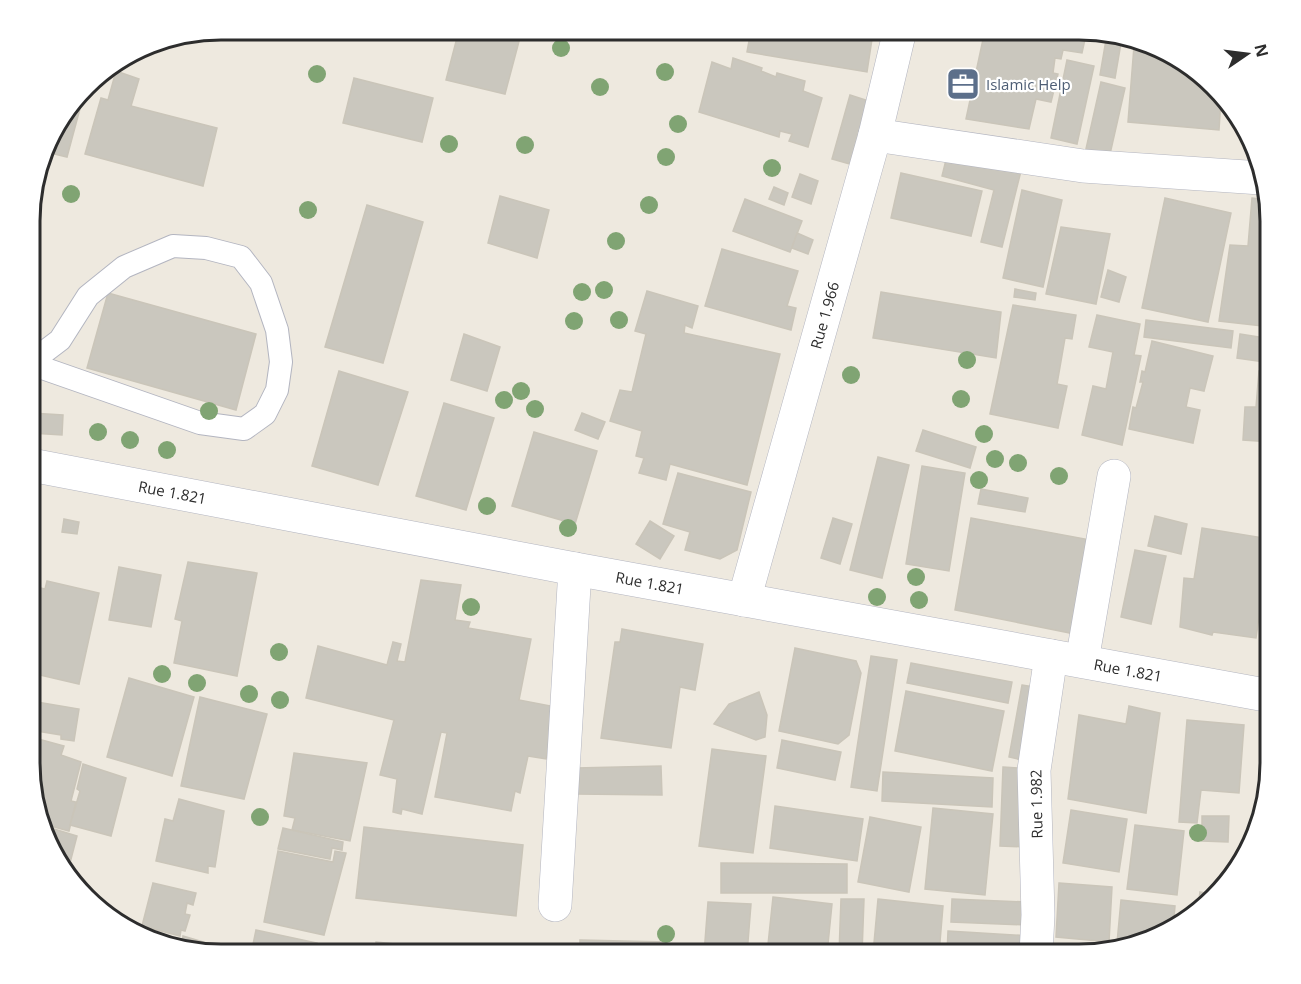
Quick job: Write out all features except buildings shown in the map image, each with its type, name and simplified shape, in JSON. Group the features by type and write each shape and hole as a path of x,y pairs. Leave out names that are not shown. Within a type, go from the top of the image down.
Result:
{"street":[{"name":"Rue 1.966","path":"744,600 875,135 897,41"},
{"path":"875,135 1083,166 1255,178"},
{"name":"Rue 1.821","path":"40,467 575,569 1260,694"},
{"path":"1082,662 1114,476"},
{"path":"555,905 575,569"},
{"name":"Rue 1.982","path":"1037,944 1038,915 1034,770 1051,656"}],"lane":[{"path":"40,356 60,340 88,296 124,267 172,246 206,248 241,257 261,283 277,330 280,362 276,390 265,414 244,429 200,423 40,366"}],"place":[{"name":"Islamic Help","path":"963,84"}]}
